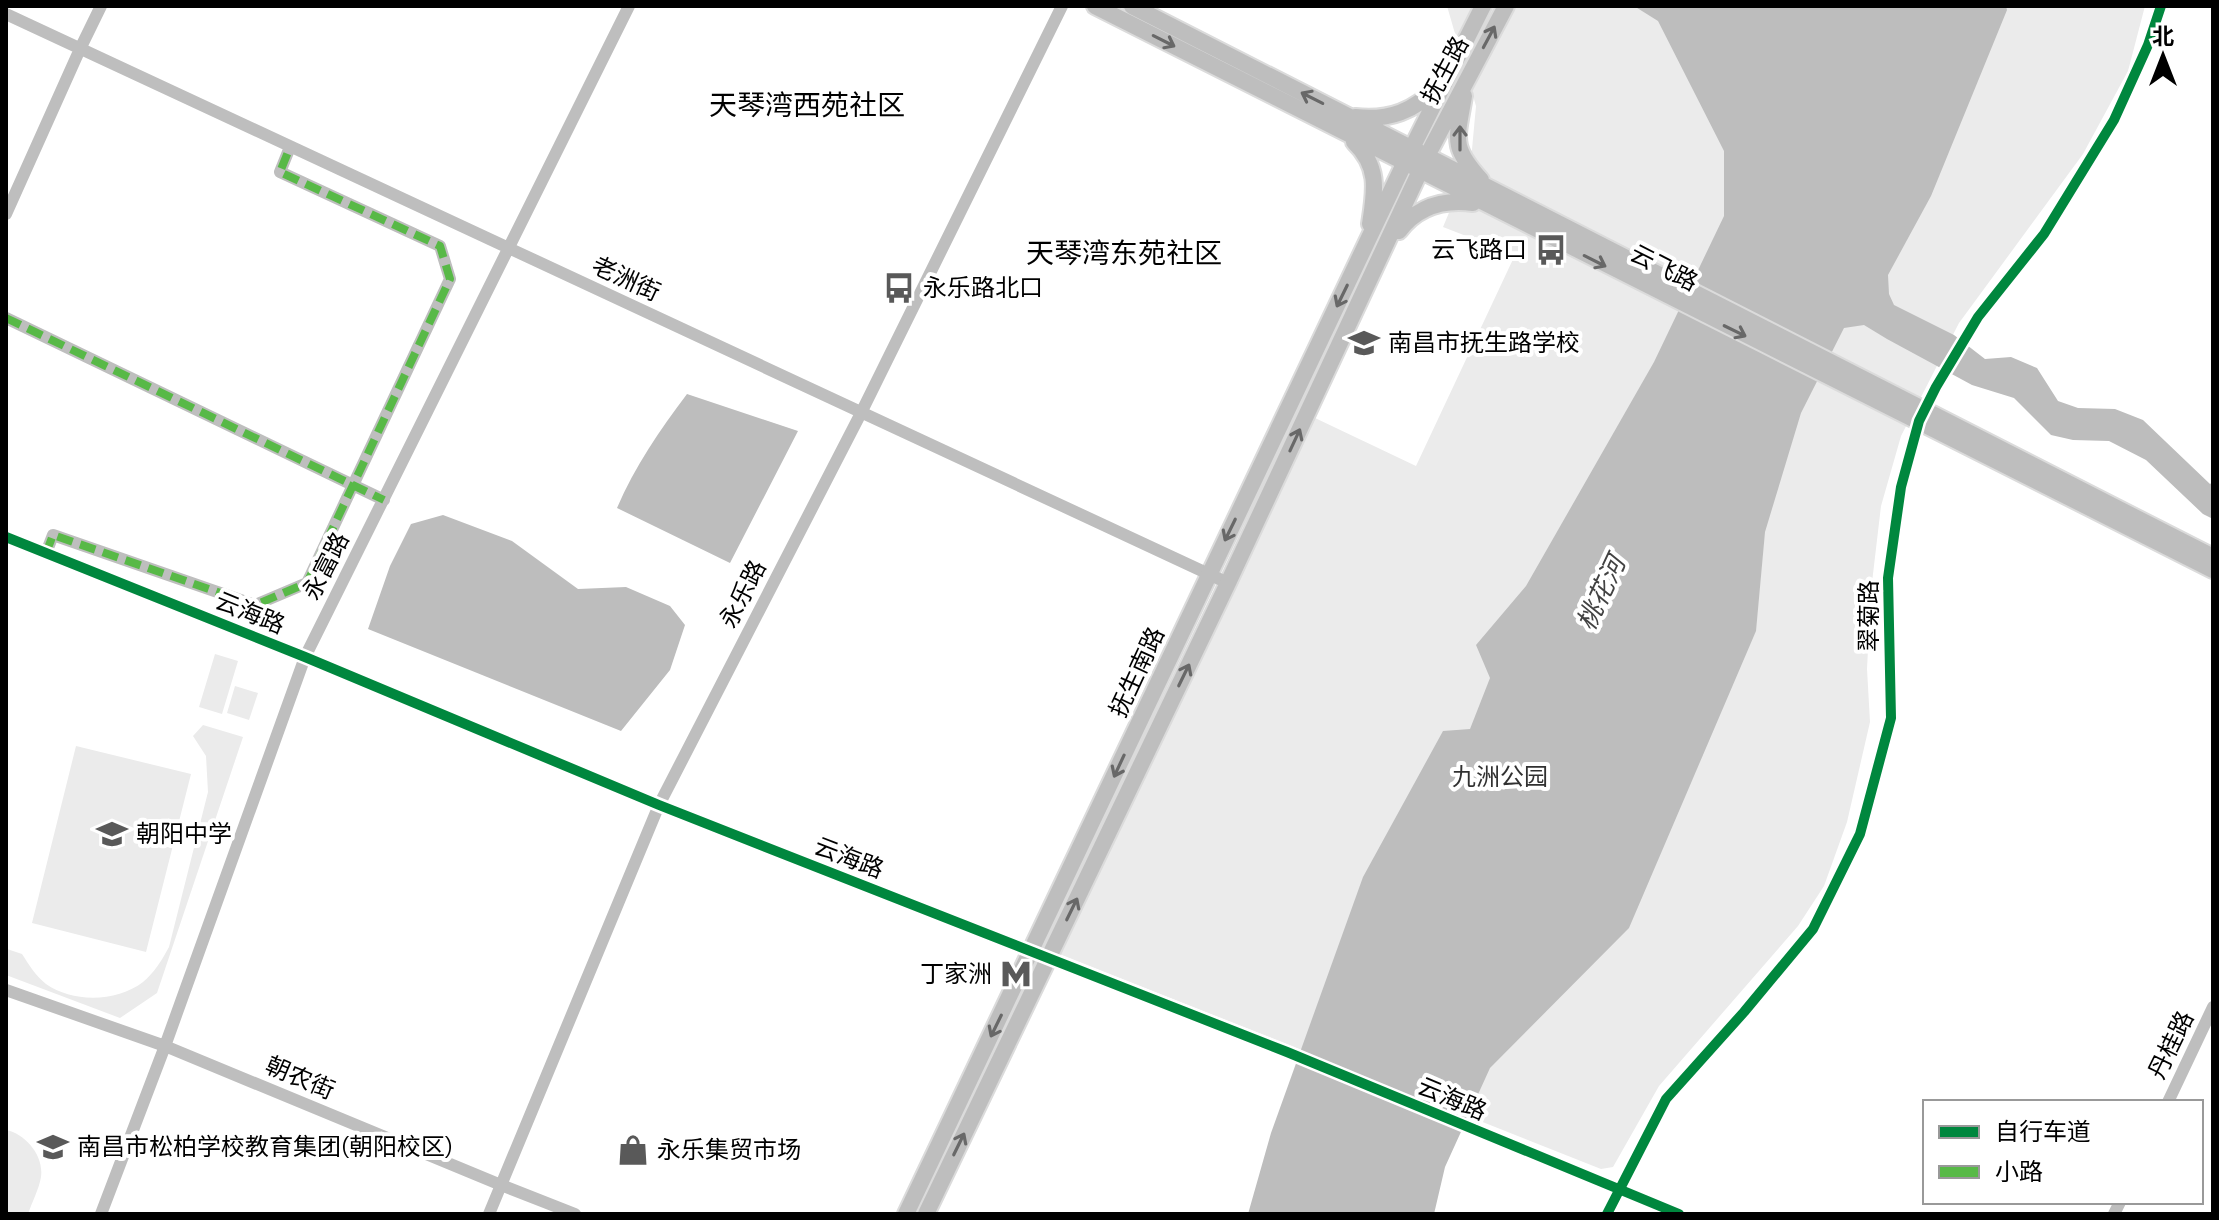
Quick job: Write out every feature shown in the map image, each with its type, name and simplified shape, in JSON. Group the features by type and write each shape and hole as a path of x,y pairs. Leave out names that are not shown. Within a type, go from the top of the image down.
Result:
{"main road":[{"name":"云飞路","path":"1095,6 1348,135 1488,187 1681,286 1837,373 2213,570"},
{"name":"云飞路","path":"1132,6 1346,116 1485,205 1665,296 1837,373"},
{"name":"抚生路","path":"1416,160 1450,73 1483,6"},
{"name":"抚生路","path":"1416,160 1467,80 1506,6"},
{"path":"1346,116 1368,119 1392,117 1429,96 1450,73"},
{"path":"1467,80 1458,138 1459,151 1488,187"},
{"path":"1348,135 1365,152 1373,172 1373,201 1366,246"},
{"name":"抚生南路","path":"906,1214 1366,246 1416,160"},
{"name":"抚生南路","path":"926,1214 1381,255 1416,160"},
{"path":"1381,255 1409,218 1424,209 1453,202 1485,205"},
{"name":"云飞路","path":"1921,416 2213,557"}],"street":[{"path":"6,214 101,6"},
{"name":"永富路","path":"101,1214 305,657 629,6"},
{"name":"永乐路","path":"489,1214 659,805 861,413 1062,6"},
{"name":"翠菊路","path":"1607,1214 1666,1099 1813,929 1860,834 1891,718 1888,578 1901,487 1921,416 1978,317 2044,234 2114,120 2148,45 2161,6"},
{"name":"老洲街","path":"6,14 1228,583"},
{"path":"46,553 53,535 255,605 307,583 450,279 440,246 280,172 290,147"},
{"path":"6,318 384,500"},
{"name":"云海路","path":"6,537 305,657 659,805 1287,1052 1679,1214"},
{"name":"朝农街","path":"6,990 165,1046 575,1214"},
{"name":"丹桂路","path":"2169,1100 2213,1007"}],"green space":[{"name":"九洲公园","path":"1447,6 2145,6 2128,71 2083,154 1959,323 1901,436 1881,506 1871,591 1867,669 1870,722 1847,822 1824,886 1798,926 1659,1086 1613,1167 1601,1169 1057,953 1315,418 1416,466 1515,255 1443,227 1471,160 1476,106"},
{"path":"215,654 238,661 222,714 199,707"},
{"path":"235,686 258,693 249,720 227,713"},
{"path":"203,725 243,737 157,993 120,1018 6,975 7,949 22,954 46,984 69,995 95,998 132,989 154,970 169,947 208,792 206,756 193,736"},
{"path":"76,746 191,774 146,952 32,923"},
{"path":"6,1130 27,1141 40,1161 40,1182 28,1214 6,1214"}],"water":[{"name":"桃花河","path":"1634,6 2006,6 1931,196 1888,275 1889,294 1894,305 1954,335 1985,359 2011,357 2037,368 2058,401 2078,408 2115,409 2143,420 2210,484 2213,482 2213,519 2203,514 2146,460 2109,441 2073,440 2051,435 2014,398 1972,385 1864,325 1844,328 1801,413 1765,532 1756,631 1629,928 1490,1068 1445,1167 1434,1214 1248,1214 1271,1133 1363,877 1443,731 1470,729 1490,678 1476,645 1526,586 1654,362 1724,216 1724,151 1658,21"},
{"path":"687,394 798,431 730,563 617,508 649,449"},
{"path":"443,515 512,541 578,589 626,587 670,606 685,625 670,670 621,731 368,629 390,566 411,524"}],"marked path":[{"path":"46,553 53,535 255,605 307,583 450,279 440,246 280,172 290,147"},
{"path":"6,318 384,500"}],"cycle path":[{"path":"1607,1214 1666,1099 1813,929 1860,834 1891,718 1888,578 1901,487 1919,421 1978,317 2044,234 2114,120 2148,45 2161,6"},
{"path":"6,537 305,657 659,805 1287,1052 1679,1214"}],"place":[{"name":"云飞路口","path":"1551,250"},
{"name":"永乐路北口","path":"899,288"},
{"name":"南昌市抚生路学校","path":"1364,343"},
{"name":"朝阳中学","path":"112,834"},
{"name":"丁家洲","path":"1016,974"},
{"name":"南昌市松柏学校教育集团(朝阳校区)","path":"53,1147"},
{"name":"永乐集贸市场","path":"633,1150"}],"district":[{"name":"天琴湾西苑社区","path":"807,105"},
{"name":"天琴湾东苑社区","path":"1124,253"}]}
